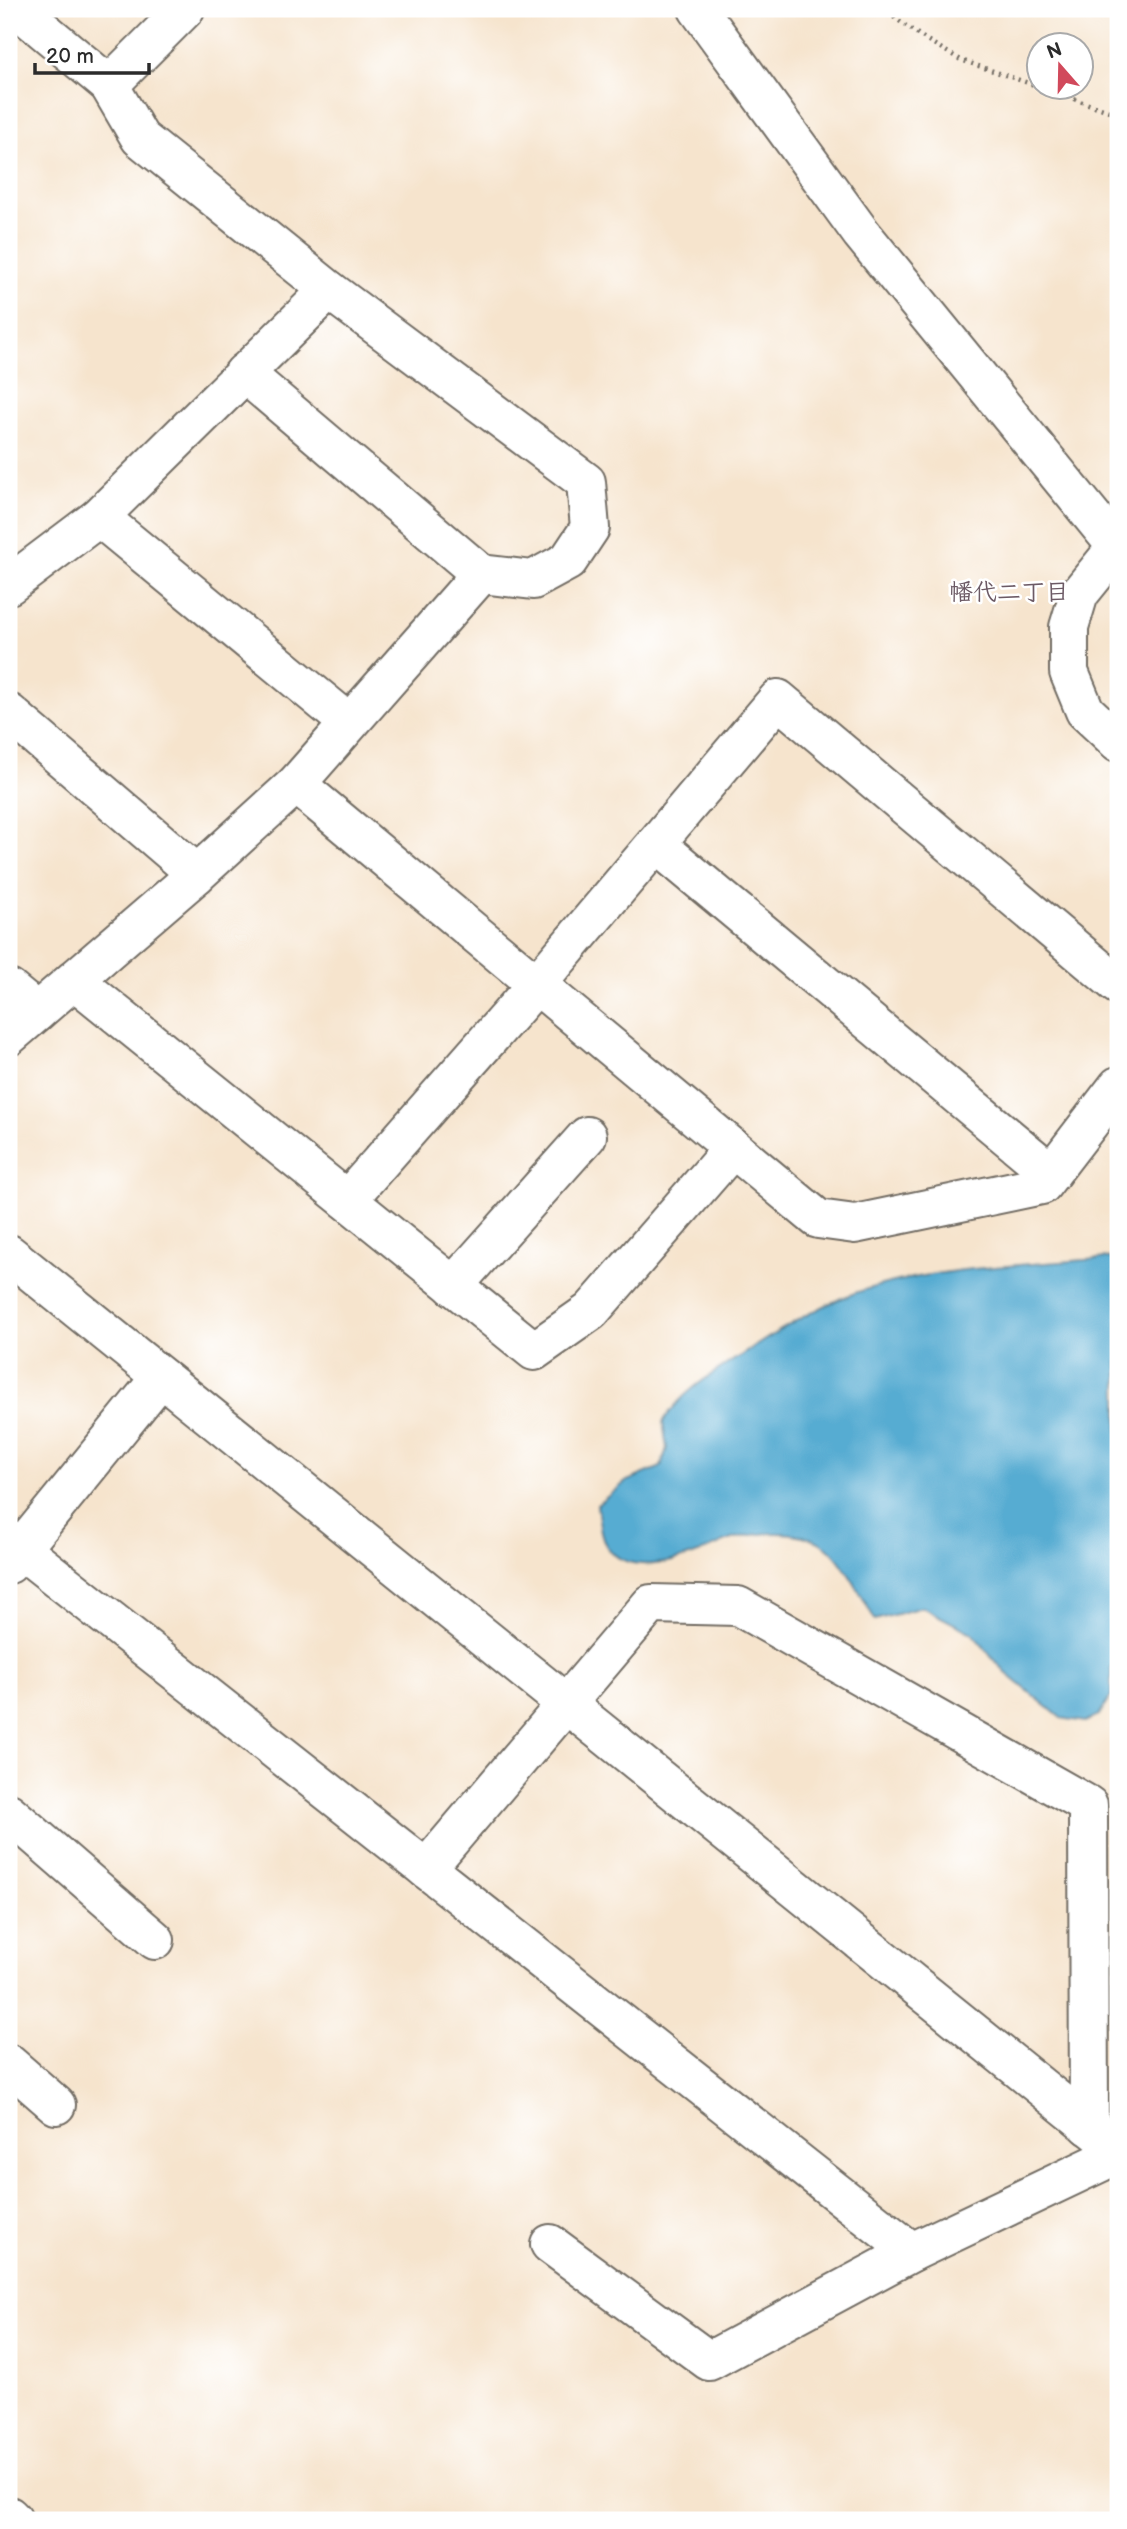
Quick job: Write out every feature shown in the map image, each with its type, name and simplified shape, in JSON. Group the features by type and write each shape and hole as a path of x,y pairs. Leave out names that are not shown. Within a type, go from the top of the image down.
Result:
{"street":[{"path":"18,9 109,85 140,138 328,290 586,482 590,528 568,561 533,580 481,574 244,373"},
{"path":"109,85 185,9"},
{"path":"698,9 861,233 1118,548 1079,594 1069,627 1069,672 1085,711 1118,742"},
{"path":"9,585 99,517 328,290"},
{"path":"99,517 349,723"},
{"path":"9,1036 23,1000 74,980 296,784 481,574"},
{"path":"347,1200 537,984 778,699 1118,985"},
{"path":"9,713 197,874"},
{"path":"296,784 818,1219 855,1224 1042,1185 1118,1086"},
{"path":"656,844 1051,1174"},
{"path":"74,980 534,1351 592,1311 733,1148"},
{"path":"453,1286 587,1136"},
{"path":"9,1254 1118,2152 912,2252 709,2361 550,2244"},
{"path":"161,1377 13,1551 426,1869 912,2252"},
{"path":"426,1869 651,1604 738,1606 1088,1805 1103,2008 1089,2126"},
{"path":"9,1813 155,1940"},
{"path":"9,2064 56,2105"},
{"path":"9,2516 13,2520"}],"path":[{"path":"882,9 961,60 1026,82"},
{"path":"1083,102 1118,114"}],"water":[{"path":"1118,1257 1118,1652 1111,1669 1111,1696 1099,1715 1085,1722 1061,1718 1006,1673 972,1633 922,1607 875,1620 838,1559 824,1545 804,1536 769,1533 747,1536 679,1559 654,1564 630,1562 619,1558 607,1547 600,1529 597,1505 627,1481 661,1467 667,1448 663,1422 671,1411 709,1376 797,1320 855,1293 918,1277 985,1268"}],"district":[{"name":"幡代二丁目","path":"1009,592"}]}
